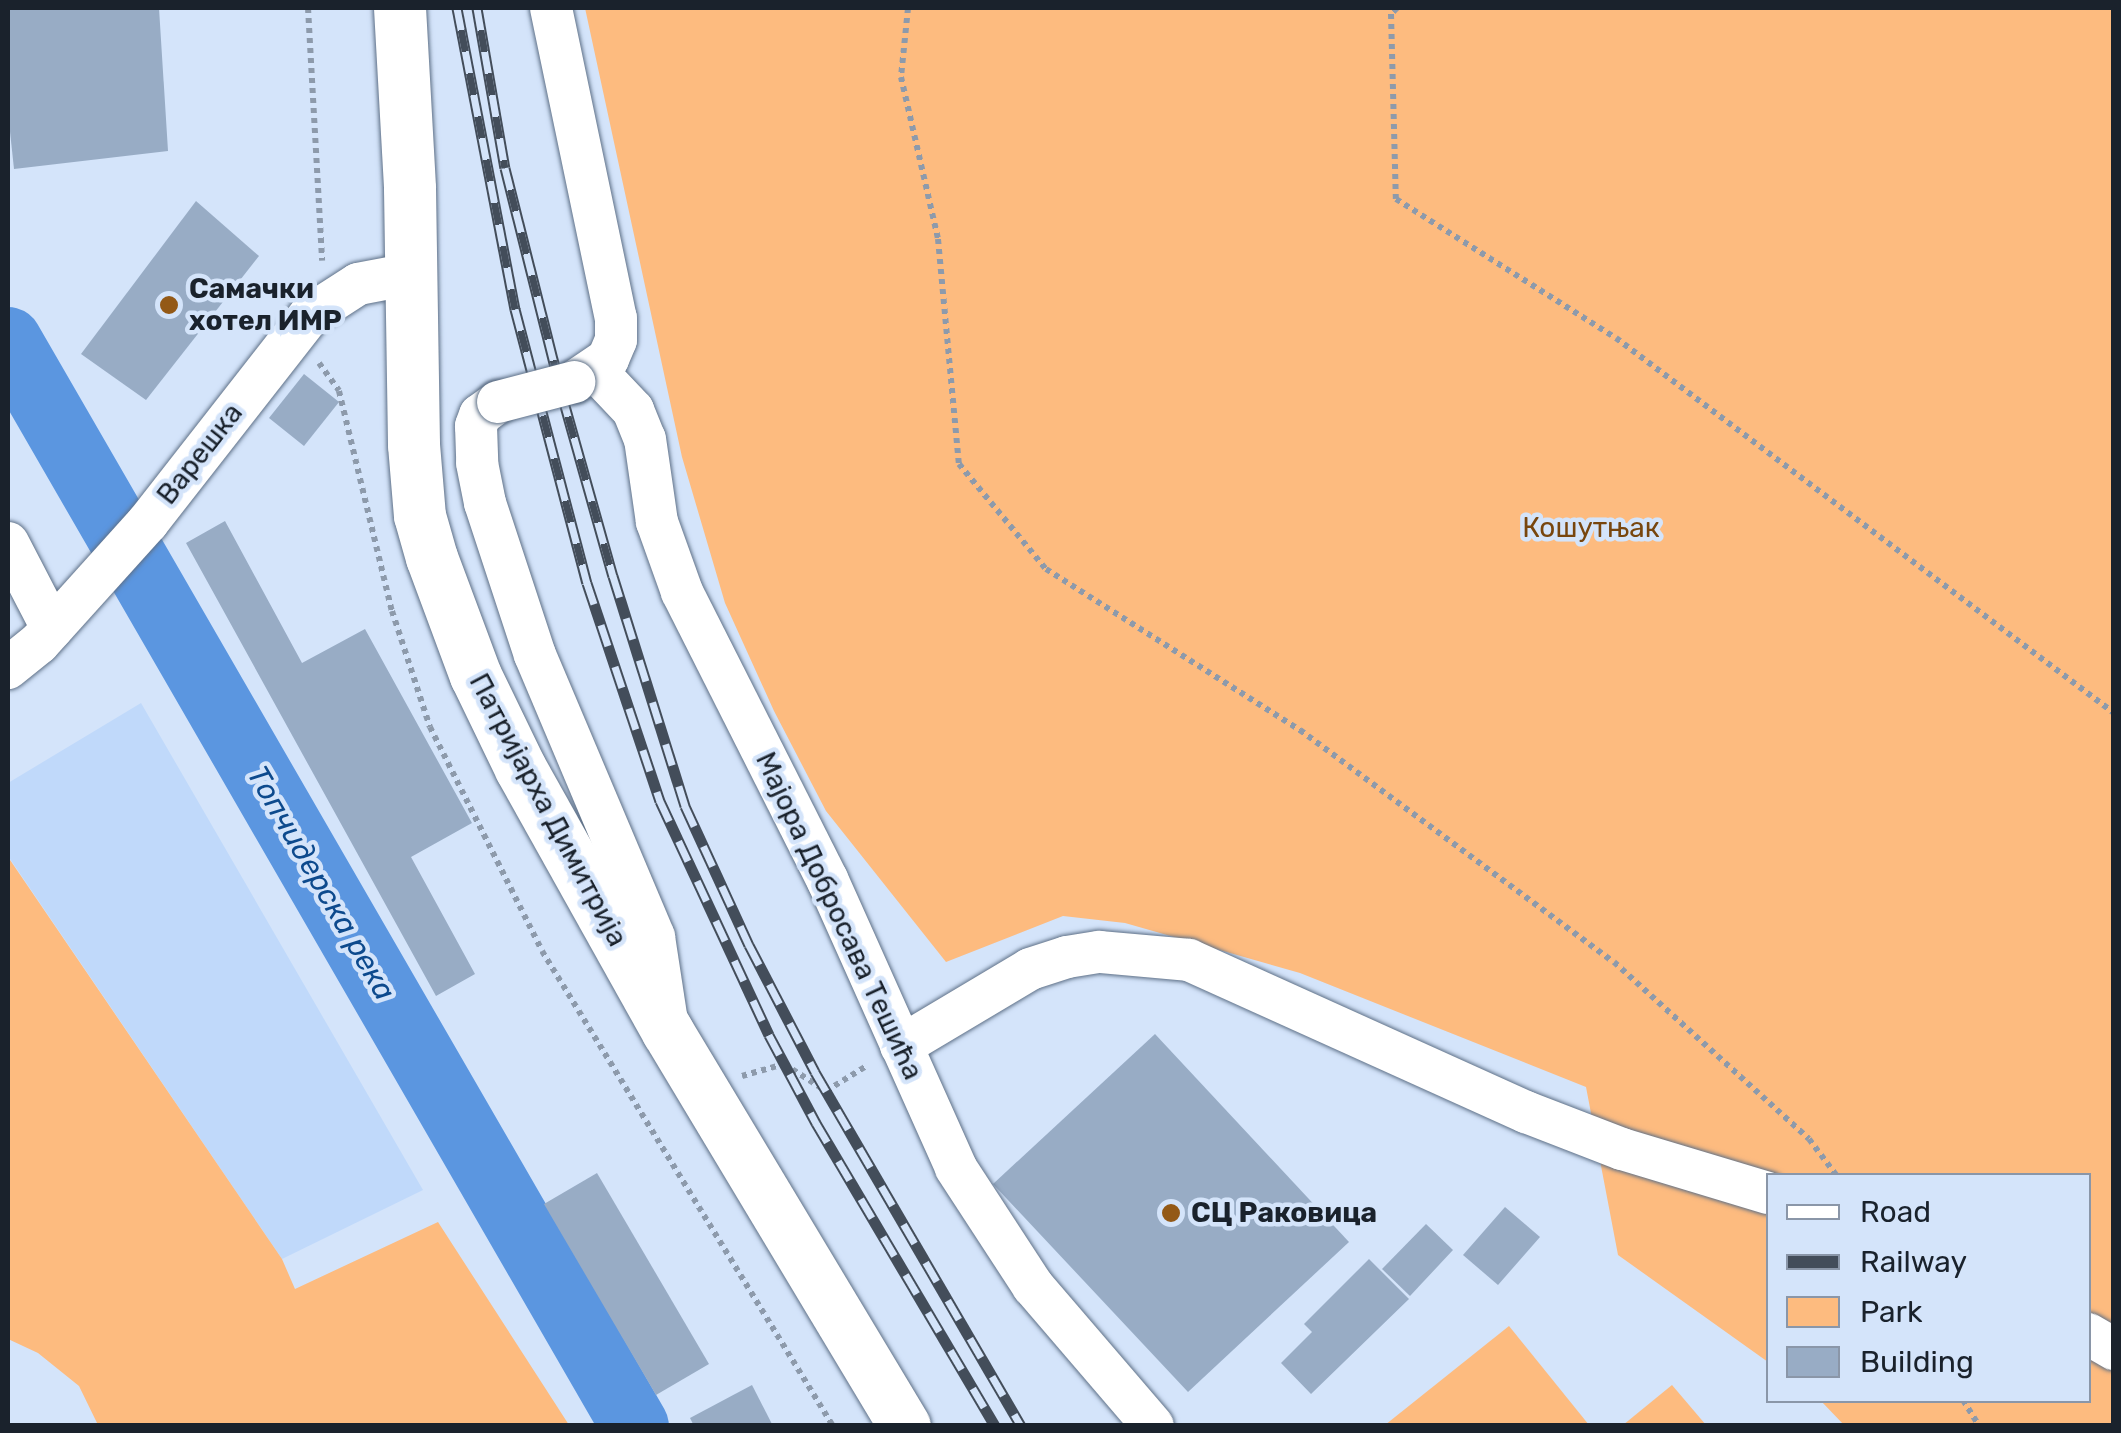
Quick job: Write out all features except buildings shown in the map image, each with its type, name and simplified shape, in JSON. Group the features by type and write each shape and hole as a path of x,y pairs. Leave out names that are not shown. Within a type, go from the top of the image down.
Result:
{"main road":[{"name":"Патријарха Димитрија","path":"400,8 414,445 420,516 432,558 476,676 521,769 668,1032 905,1426"}],"street":[{"path":"551,8 616,318 616,340 608,359 585,376 498,402 480,416 476,426 477,462 486,503 535,654 654,937 668,1032"},
{"name":"Варешка","path":"8,668 82,598 148,522 310,314 358,284 411,274"},
{"name":"Мајора Добросава Тешића","path":"585,376 634,410 644,439 657,522 682,592 827,879 956,1168 1005,1249 1153,1426"},
{"path":"8,543 52,628"},
{"path":"902,1046 1030,969 1067,956 1100,952 1189,960 1526,1112 1622,1149 1766,1192"},
{"path":"2091,1336 2114,1349"}],"path":[{"path":"308,8 322,261"},
{"path":"908,8 900,77 938,239 959,464 1046,569 1300,730 1614,962 1809,1138 1835,1173"},
{"path":"1397,8 1391,14 1396,199 1616,338 2114,713"},
{"path":"707,1097 740,1076 784,1064 826,1091 902,1046"},
{"path":"1965,1403 1979,1426"}],"shaded area":[{"path":"141,703 423,1190 282,1259 8,856 8,783"}],"green space":[{"name":"Кошутњак","path":"585,8 2113,8 2113,1425 1844,1425 1823,1403 2091,1403 2091,1173 1766,1173 1766,1361 1618,1255 1586,1087 1300,973 1125,923 1063,916 946,962 826,811 774,711 725,603 682,457"},
{"path":"8,857 282,1259 295,1289 438,1222 569,1425 98,1425 79,1386 38,1353 8,1339"},
{"path":"1509,1326 1589,1425 1385,1425"},
{"path":"1672,1385 1706,1425 1623,1425"}],"waterway":[{"name":"Топчидерска река","path":"8,341 635,1426"}],"railway":[{"path":"457,8 515,309 587,583 660,801 769,1035 816,1123 995,1426"},
{"path":"477,8 505,168 562,395 613,576 685,806 749,945 815,1072 1021,1426"}],"place":[{"name":"Самачки хотел ИМР","path":"169,305"},
{"name":"СЦ Раковица","path":"1171,1213"}]}
